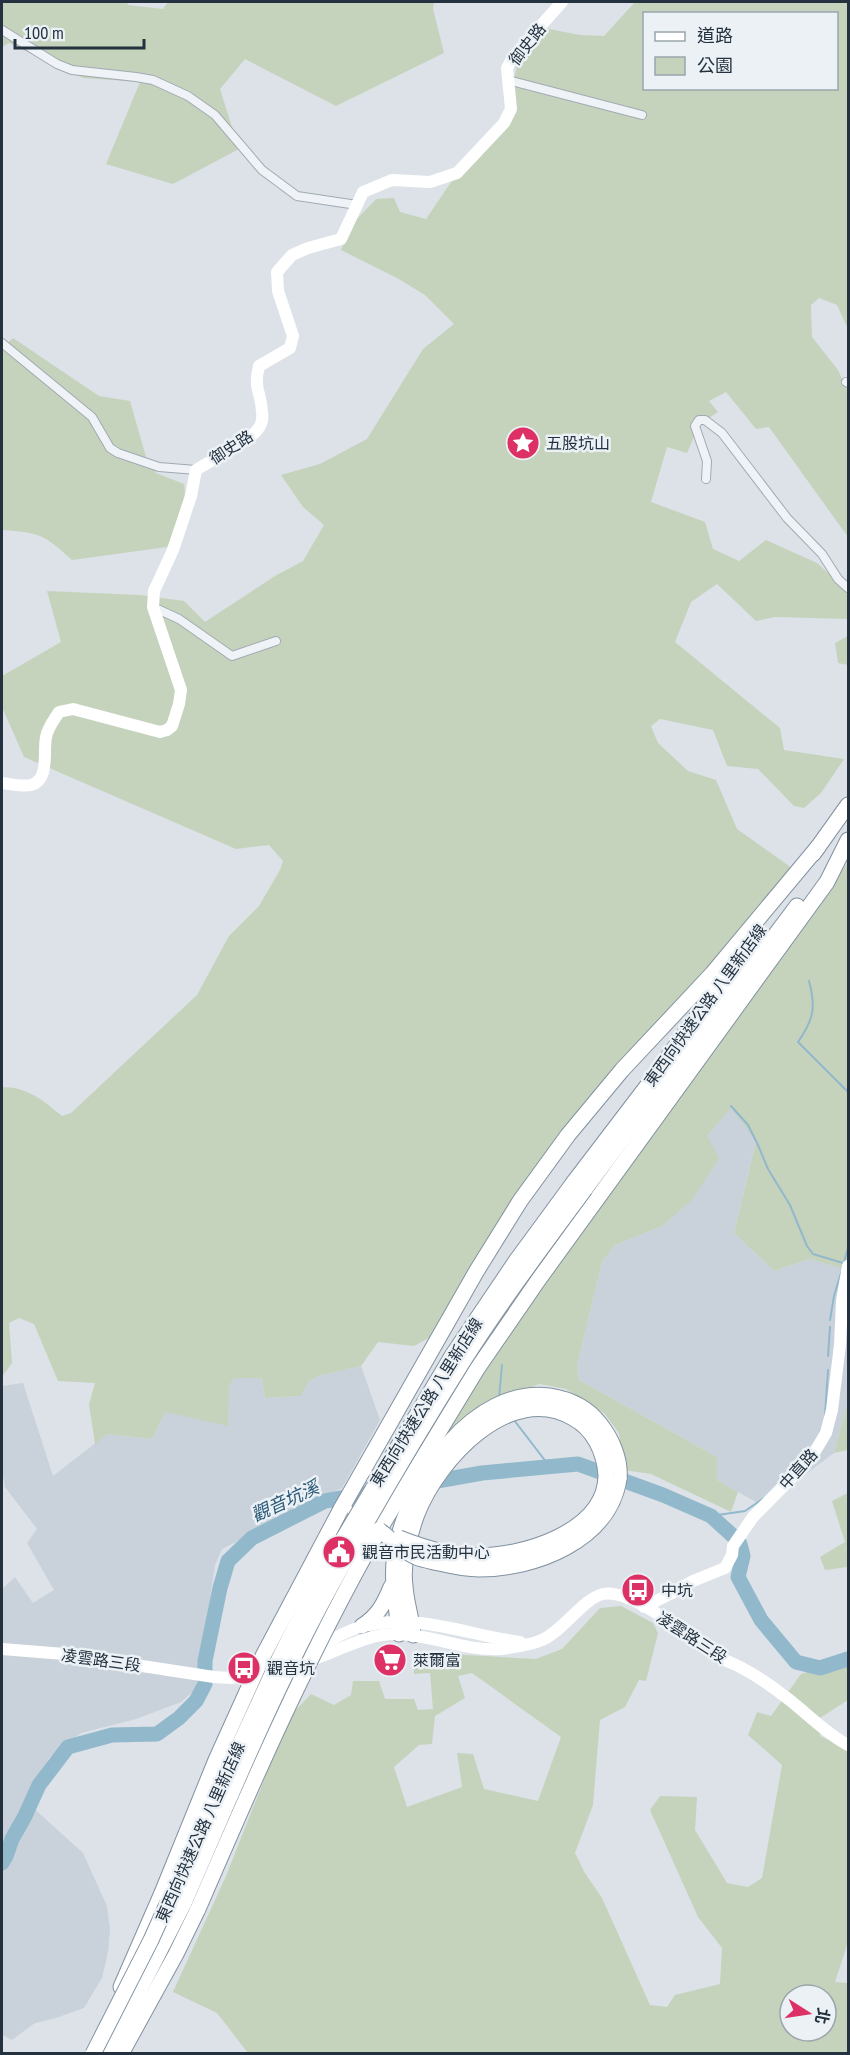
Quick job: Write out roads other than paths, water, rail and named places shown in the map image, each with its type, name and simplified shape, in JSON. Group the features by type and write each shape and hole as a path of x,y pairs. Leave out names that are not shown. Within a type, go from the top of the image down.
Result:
{"highway":[{"name":"東西向快速公路 八里新店線","path":"107,2054 191,1906 241,1770 332,1583 394,1475 463,1362 580,1185 651,1081 849,806"},
{"name":"東西向快速公路 八里新店線","path":"93,2054 151,1940 260,1701 321,1576 452,1356 516,1261 580,1185 712,1018 849,839"},
{"path":"121,2054 159,1986 191,1906 255,1777 303,1671 379,1530 477,1369 539,1279 827,882 849,839"},
{"path":"93,2054 216,1760 258,1666 341,1509 476,1272 520,1201 575,1127 622,1070 712,974 818,847"},
{"path":"341,1509 379,1530 416,1557 477,1569 497,1568 537,1559 578,1540 593,1528 605,1515 617,1488 620,1473 618,1459 605,1430 597,1419 571,1401 540,1395 514,1398 482,1414 450,1443 423,1480 413,1510 397,1545 392,1585 384,1605 373,1619 362,1626"},
{"path":"406,1628 404,1584 413,1510"},
{"path":"392,1585 406,1628"}],"street":[{"name":"御史路","path":"153,607 154,591 173,550 191,496 196,470 251,436 261,425 262,411 256,384 259,366 290,348 293,336 278,291 277,272 292,255 341,239 363,192 392,180 430,182 457,174 504,123 511,109 507,69 513,57 562,2"},
{"path":"2,30 57,64 72,70 153,80 188,96 215,115 262,170 297,196 357,205"},
{"path":"508,80 642,115"},
{"path":"2,343 92,417 110,448 159,467 196,470"},
{"path":"706,479 707,460 695,426 699,420 705,420 722,433 787,518 822,554 838,579 849,588"},
{"path":"153,607 179,619 232,656 276,641"},
{"path":"2,783 30,785 38,781 44,770 45,739 49,727 59,712 73,709 160,732 172,726 182,690 153,607"},
{"name":"中直路","path":"644,1606 693,1581 725,1568 732,1555 733,1546 753,1517 811,1458 826,1433 832,1410 840,1345 842,1301 849,1266"},
{"name":"凌雲路三段","path":"270,1670 343,1633 362,1626 406,1628 485,1648 513,1647 541,1641 595,1596 617,1593 644,1606 721,1658 743,1668 849,1745"},
{"name":"凌雲路三段","path":"2,1649 64,1654 214,1677 255,1675 314,1659 364,1638 406,1628"}],"waterway":[{"path":"809,981 812,1013 798,1042 848,1092"},
{"path":"731,1106 748,1125 768,1169 790,1205 807,1246 813,1254 843,1263"},
{"path":"844,1262 848,1248"},
{"path":"830,1320 841,1273"},
{"path":"828,1356 830,1327"},
{"path":"499,1398 502,1365"},
{"path":"825,1415 828,1370"},
{"path":"514,1420 550,1467"},
{"name":"觀音坑溪","path":"2,1863 39,1785 68,1747 112,1735 157,1734 179,1718 196,1701 205,1684 205,1661 228,1561 252,1538 325,1501 482,1473 578,1464 663,1495 711,1516 733,1536"},
{"path":"711,1516 745,1511 764,1498"},
{"name":"觀音坑溪","path":"740,1544 743,1556 738,1577 761,1620 796,1662 820,1668 848,1659"}],"place":[{"name":"五股坑山","path":"523,443"},
{"name":"觀音市民活動中心","path":"339,1552"},
{"name":"中坑","path":"638,1590"},
{"name":"萊爾富","path":"390,1660"},
{"name":"觀音坑","path":"244,1668"}]}
